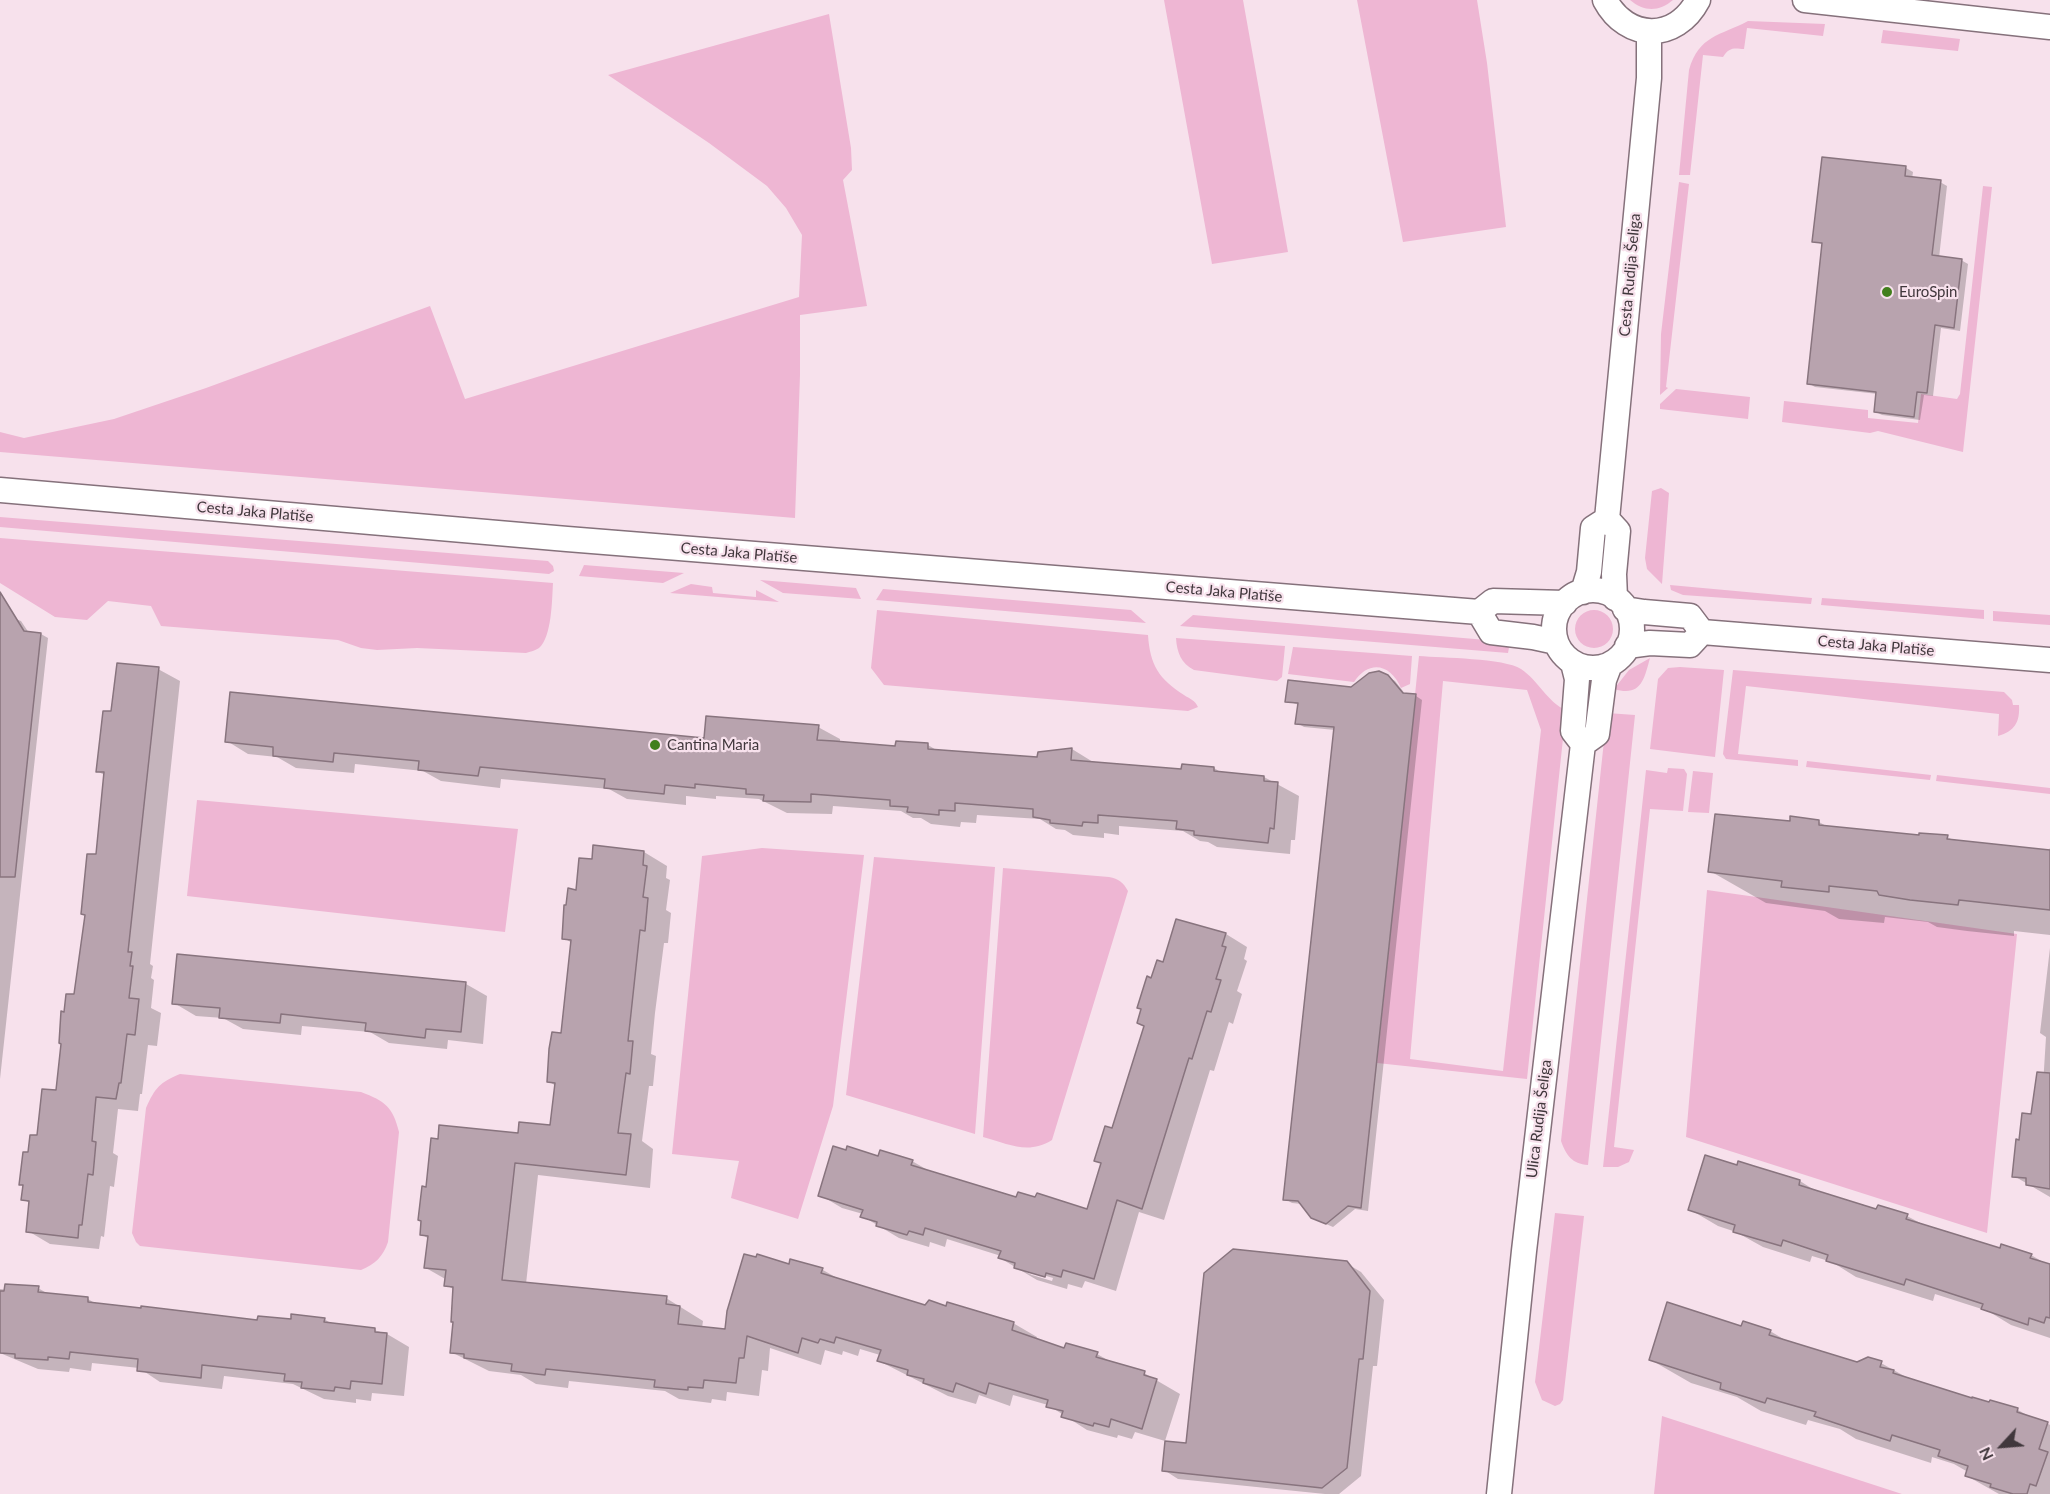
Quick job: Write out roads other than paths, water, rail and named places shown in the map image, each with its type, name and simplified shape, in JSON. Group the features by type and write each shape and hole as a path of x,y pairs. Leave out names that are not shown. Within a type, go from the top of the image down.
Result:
{"street":[{"path":"1605,0 1611,11 1624,23 1649,31 1666,29 1682,21 1698,0"},
{"path":"1805,0 2050,27"},
{"name":"Cesta Rudija Šeliga","path":"1620,603 1614,574 1618,531 1607,519 1649,78 1649,31"},
{"name":"Cesta Jaka Platiše","path":"0,490 579,540 1479,612 1493,601 1574,598"},
{"name":"Cesta Rudija Šeliga","path":"1574,598 1589,572 1593,528 1607,519"},
{"path":"1620,603 1628,614 1632,627 1627,646 1615,661 1604,667 1590,668 1573,663 1556,642 1555,620 1559,609 1574,598 1600,591 1620,603 1644,612 1690,616 1702,632 1690,645 1627,646"},
{"path":"1479,612 1491,632 1556,642"},
{"name":"Cesta Jaka Platiše","path":"1702,632 2050,660"},
{"name":"Ulica Rudija Šeliga","path":"1499,1494 1524,1251 1583,744 1573,731 1577,679 1573,663"},
{"name":"Ulica Rudija Šeliga","path":"1583,744 1597,734 1604,681 1610,664"}],"place":[{"name":"EuroSpin","path":"1887,292"},
{"name":"Cantina Maria","path":"655,745"}]}
